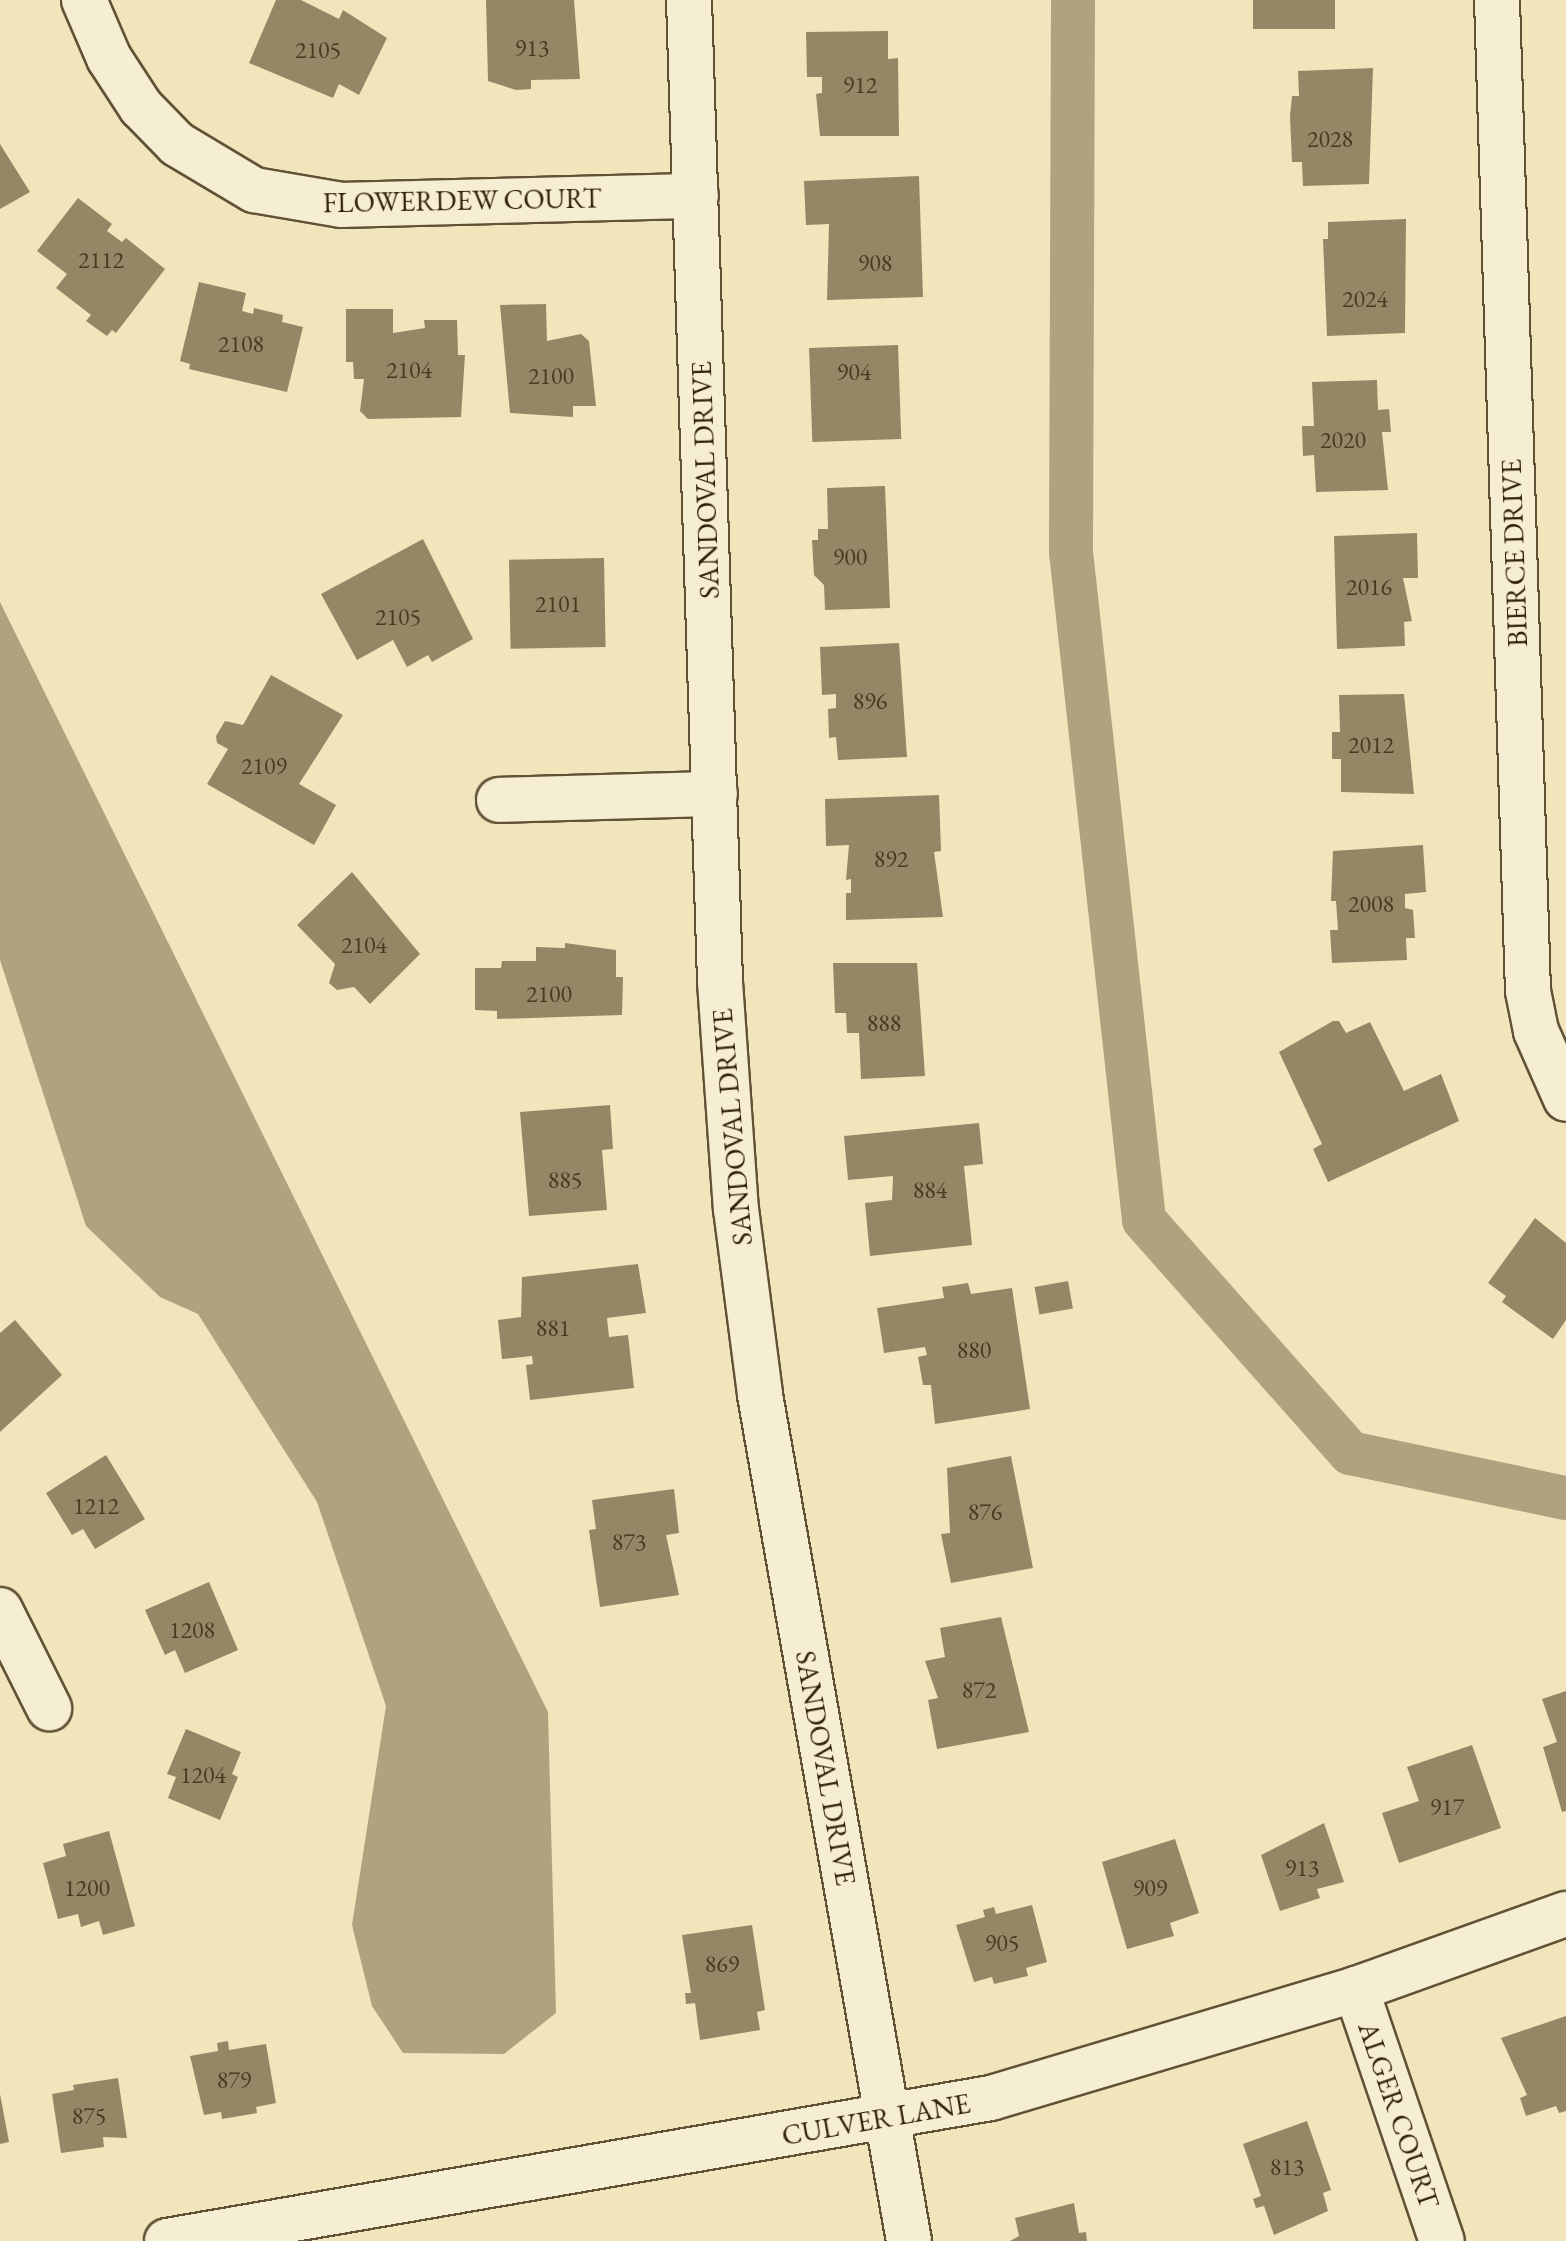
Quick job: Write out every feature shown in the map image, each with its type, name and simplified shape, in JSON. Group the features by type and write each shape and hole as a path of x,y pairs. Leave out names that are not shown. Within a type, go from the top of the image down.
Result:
{"street":[{"name":"FLOWERDEW COURT","path":"84,0 109,58 141,107 177,144 254,190 342,205 696,196"},
{"name":"SANDOVAL DRIVE","path":"689,0 720,982 746,1286 760,1395 909,2241"},
{"name":"BIERCE DRIVE","path":"1497,0 1528,991 1536,1031 1566,1099"},
{"path":"499,800 715,794"},
{"path":"0,1610 49,1708"},
{"name":"CULVER LANE","path":"167,2241 991,2098 1356,1989 1566,1914"},
{"name":"ALGER COURT","path":"1356,1989 1442,2241"}],"shaded area":[{"path":"0,602 548,1712 556,2013 504,2054 403,2053 372,2006 352,1925 386,1706 317,1502 198,1314 160,1297 86,1226 0,960"}],"building":[{"path":"276,0 301,0 339,19 343,10 387,38 359,95 339,84 333,98 249,63"},
{"path":"486,0 574,0 580,79 531,80 531,89 516,90 488,81"},
{"path":"1253,0 1335,0 1335,29 1253,29"},
{"path":"888,31 888,59 898,58 899,136 820,136 816,94 822,93 822,77 807,77 806,32"},
{"path":"1373,68 1369,184 1303,186 1302,162 1292,162 1290,116 1292,96 1299,96 1298,71"},
{"path":"0,144 30,192 0,209"},
{"path":"919,176 923,297 827,300 829,224 806,225 804,181"},
{"path":"78,198 112,224 107,231 122,242 126,238 165,269 116,333 112,330 107,336 86,321 91,315 56,288 67,274 37,251"},
{"path":"1406,219 1405,333 1327,336 1323,239 1328,239 1328,222"},
{"path":"199,282 246,293 242,311 253,314 254,308 283,315 282,322 303,327 287,392 189,369 190,364 180,361"},
{"path":"546,304 547,341 581,334 589,341 596,406 573,406 573,417 510,413 500,305"},
{"path":"346,309 393,309 393,333 425,328 424,320 457,320 458,355 465,355 461,417 368,419 360,411 364,379 354,379 353,362 346,362"},
{"path":"898,345 901,439 812,442 809,348"},
{"path":"1377,380 1378,410 1389,409 1391,432 1382,432 1388,490 1316,492 1314,455 1303,456 1302,426 1314,426 1312,382"},
{"path":"885,486 890,608 825,610 824,585 814,575 812,540 818,540 818,529 828,529 827,488"},
{"path":"1417,533 1418,578 1403,578 1412,621 1404,622 1405,646 1337,649 1334,536"},
{"path":"423,539 473,639 432,662 428,655 407,667 393,640 357,660 321,594"},
{"path":"604,558 606,647 511,649 509,560"},
{"path":"899,643 907,757 838,760 836,737 829,738 828,709 836,708 836,694 822,695 820,647"},
{"path":"271,675 343,715 299,784 336,805 314,845 207,784 228,749 217,743 216,736 225,721 243,725"},
{"path":"1404,694 1414,794 1341,792 1341,759 1332,759 1332,732 1340,732 1339,695"},
{"path":"939,795 941,851 934,852 943,917 846,920 846,893 851,893 851,879 846,880 849,845 826,846 825,799"},
{"path":"1423,845 1426,892 1405,894 1405,908 1413,910 1415,938 1406,938 1407,960 1332,963 1330,930 1338,930 1336,901 1331,901 1333,851"},
{"path":"352,872 420,954 370,1004 354,987 337,990 329,983 335,964 297,925"},
{"path":"565,943 616,950 616,977 623,977 622,1015 497,1019 497,1011 475,1010 475,968 501,968 502,961 536,961 536,947 565,948"},
{"path":"833,963 917,963 925,1076 861,1079 859,1033 847,1033 846,1013 835,1013"},
{"path":"1333,1021 1339,1021 1346,1033 1370,1022 1404,1091 1441,1074 1459,1121 1328,1182 1313,1149 1322,1144 1279,1052"},
{"path":"610,1105 613,1149 602,1150 607,1210 529,1216 520,1112"},
{"path":"979,1123 983,1164 964,1166 972,1245 870,1256 865,1203 892,1200 893,1176 848,1180 844,1136"},
{"path":"1535,1218 1566,1243 1566,1320 1553,1339 1502,1302 1506,1296 1488,1283"},
{"path":"638,1264 646,1313 607,1318 609,1337 628,1335 634,1388 530,1400 526,1365 533,1364 532,1356 502,1359 498,1320 521,1317 522,1277"},
{"path":"1068,1281 1073,1309 1039,1314 1035,1287"},
{"path":"968,1283 971,1294 1012,1288 1030,1409 935,1424 931,1385 923,1385 918,1357 927,1355 925,1347 884,1353 877,1308 944,1298 942,1287"},
{"path":"15,1320 62,1375 0,1432 0,1333"},
{"path":"106,1455 145,1519 95,1549 83,1529 72,1535 46,1493"},
{"path":"1011,1456 1033,1568 951,1583 941,1534 950,1533 947,1468"},
{"path":"674,1489 679,1533 666,1535 679,1595 600,1607 589,1530 596,1529 592,1500"},
{"path":"209,1582 238,1650 185,1673 175,1650 165,1655 145,1610"},
{"path":"1001,1617 1029,1732 937,1749 928,1700 938,1698 925,1661 945,1657 940,1628"},
{"path":"1566,1691 1566,1811 1562,1812 1543,1747 1557,1742 1542,1699"},
{"path":"186,1729 241,1752 232,1774 238,1777 220,1820 168,1798 176,1777 167,1774"},
{"path":"1472,1745 1501,1828 1399,1863 1382,1813 1419,1801 1407,1767"},
{"path":"1324,1823 1344,1882 1317,1889 1320,1898 1280,1911 1261,1855"},
{"path":"109,1831 135,1926 103,1935 99,1921 81,1927 78,1914 58,1919 43,1863 66,1856 63,1844"},
{"path":"1175,1839 1199,1913 1170,1923 1174,1936 1127,1949 1102,1862"},
{"path":"1032,1905 1047,1962 1026,1968 1028,1976 994,1984 992,1977 974,1982 956,1925 985,1917 983,1910 994,1907 996,1914"},
{"path":"752,1925 765,2010 757,2012 760,2030 700,2040 695,2003 686,2004 685,1993 691,1993 682,1935"},
{"path":"1566,2016 1566,2111 1559,2113 1556,2106 1526,2116 1520,2098 1527,2095 1501,2038"},
{"path":"228,2041 229,2050 266,2044 276,2103 256,2107 257,2113 222,2119 221,2112 204,2115 190,2056 218,2051 217,2043"},
{"path":"118,2078 127,2138 103,2137 104,2147 61,2153 52,2094 74,2090 73,2085"},
{"path":"0,2094 9,2142 0,2144"},
{"path":"1307,2121 1331,2190 1323,2193 1328,2211 1274,2235 1264,2206 1256,2208 1253,2199 1261,2196 1243,2144"},
{"path":"1074,2203 1079,2233 1086,2232 1087,2241 1010,2241 1019,2236 1015,2218"}],"waterway":[{"path":"1073,0 1071,552 1144,1220 1350,1453 1566,1498"}]}
